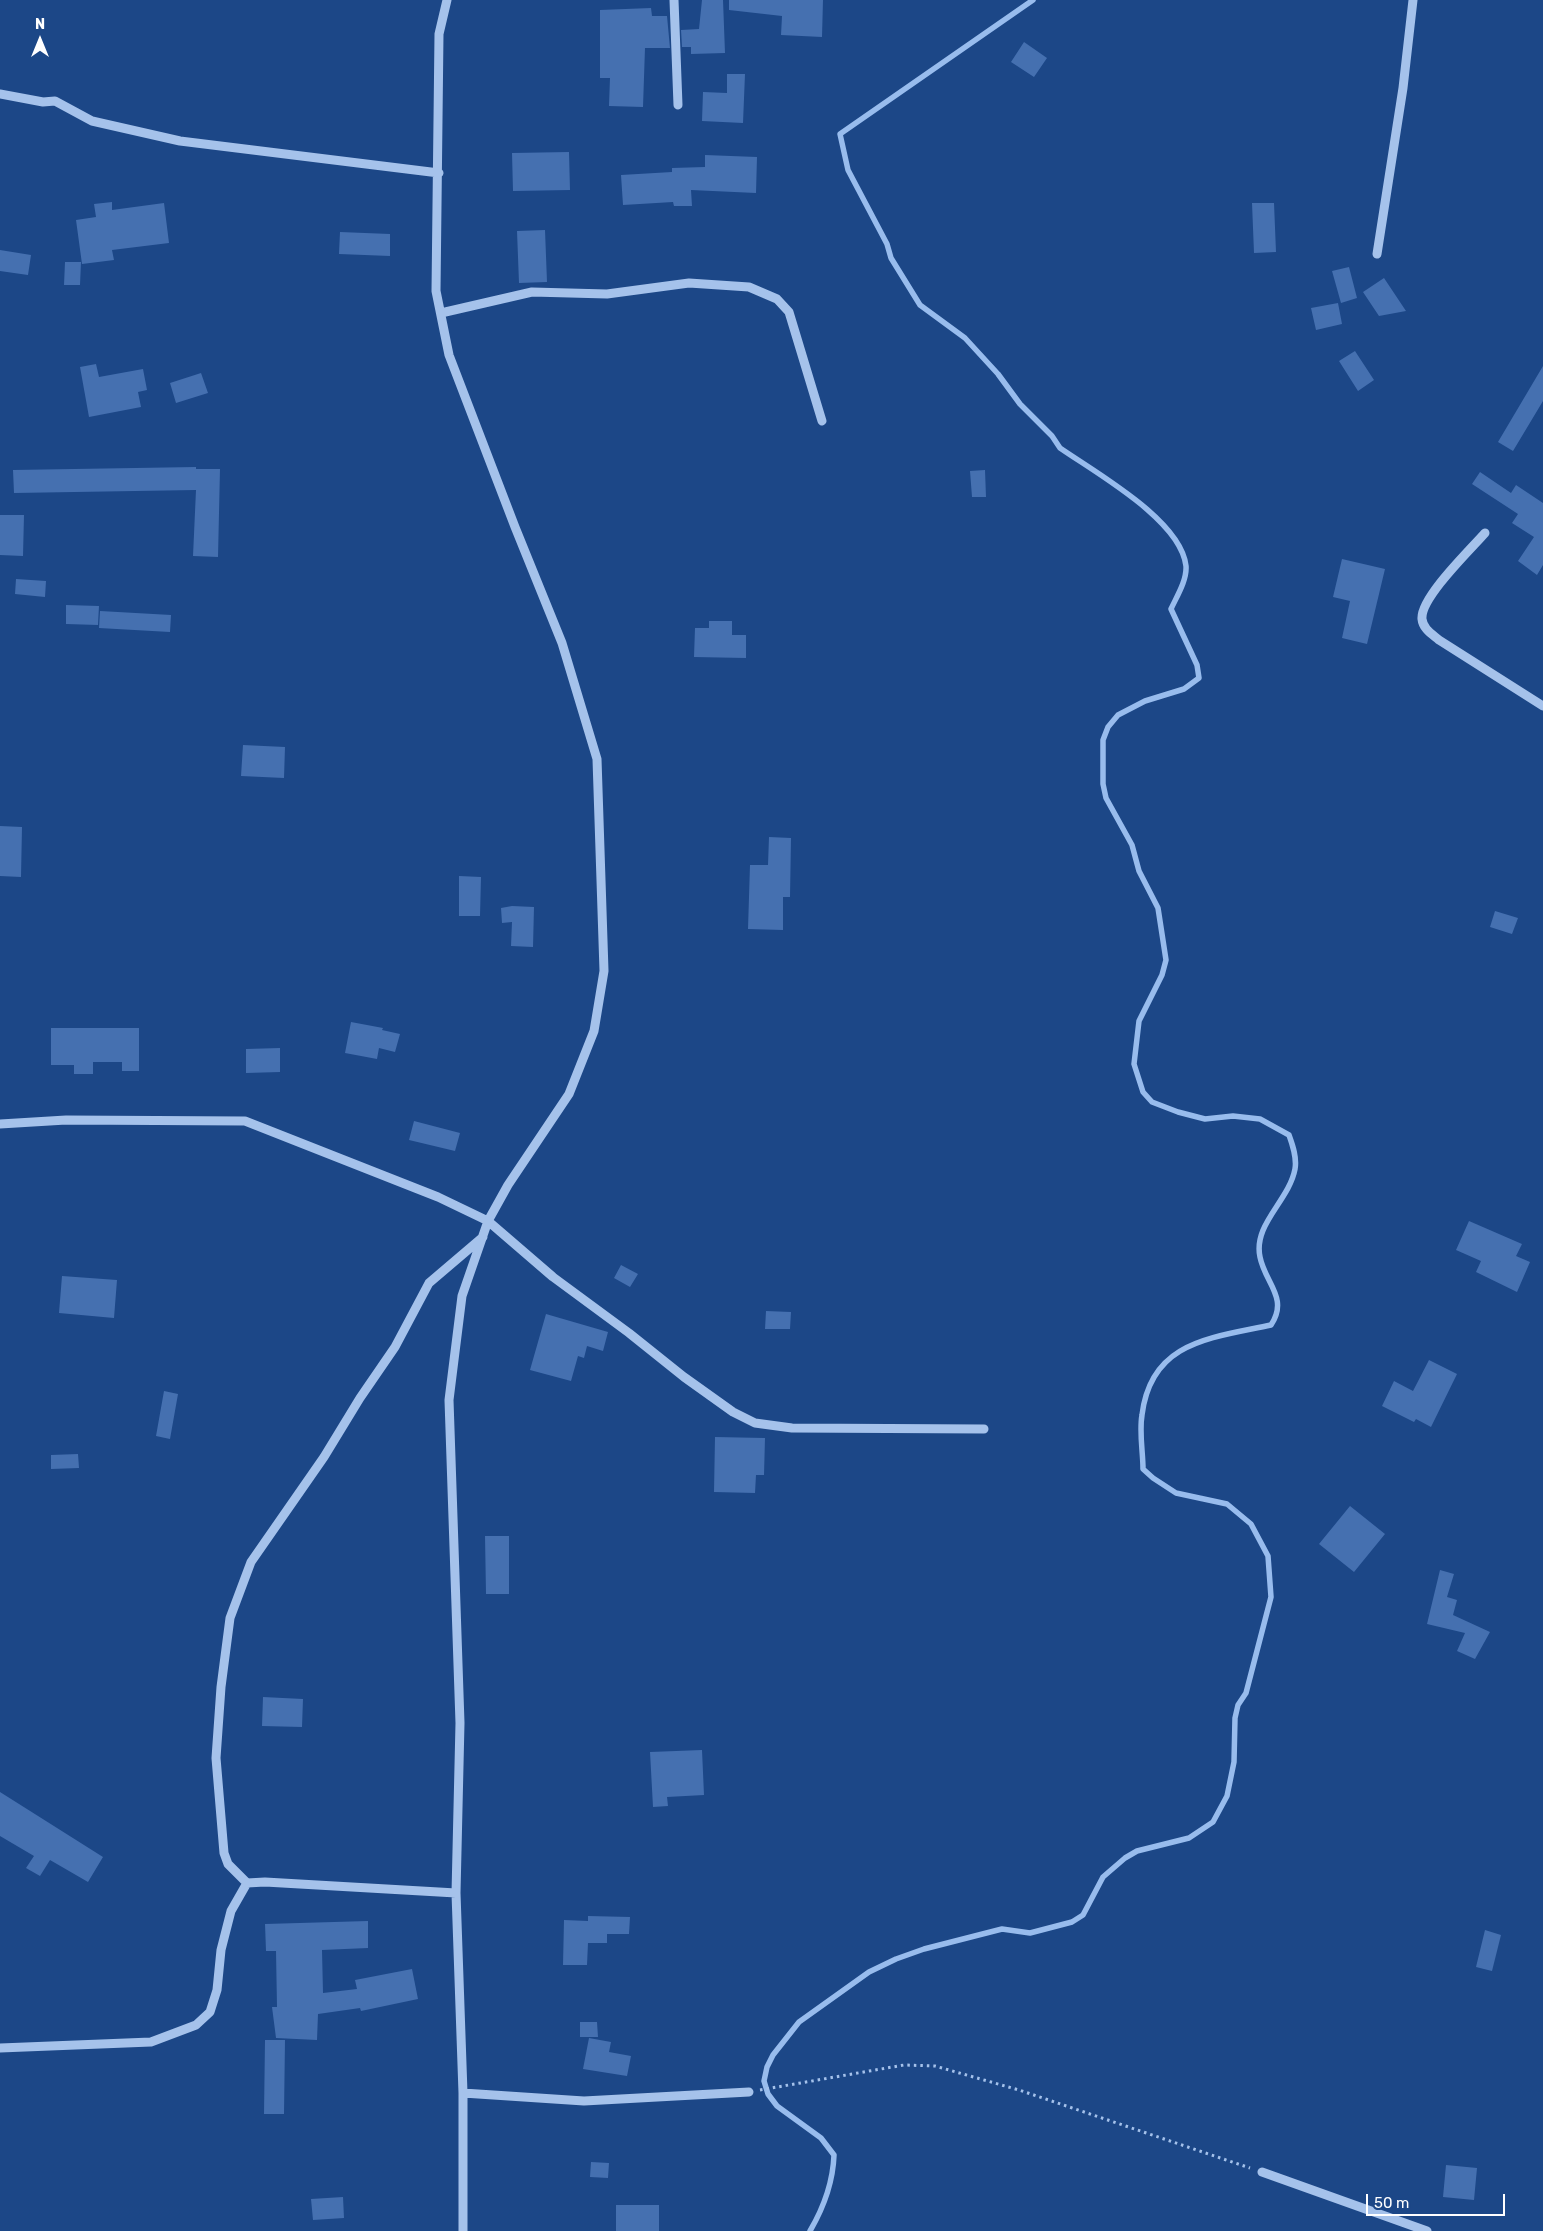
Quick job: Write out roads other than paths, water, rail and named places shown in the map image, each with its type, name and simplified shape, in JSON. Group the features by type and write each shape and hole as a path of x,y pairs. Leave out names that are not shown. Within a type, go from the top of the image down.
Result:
{"street":[{"path":"447,0 438,34 436,291 449,355 514,527 562,643 597,759 604,971 594,1031 570,1094 508,1185 488,1222 462,1296 449,1400 460,1722 456,1894 463,2094 463,2231"},
{"path":"674,0 678,105"},
{"path":"1377,254 1403,88 1413,0"},
{"path":"0,94 43,102 55,101 92,121 180,141 438,173"},
{"path":"441,313 532,292 607,294 689,283 749,287 777,299 790,312 822,422"},
{"path":"1485,533 1436,587 1425,608 1422,619 1427,630 1438,640 1543,706"},
{"path":"0,1124 66,1120 245,1121 438,1197 488,1222 552,1277 629,1333 684,1377 733,1412 755,1423 792,1428 984,1428"},
{"path":"456,1894 247,1883 228,1864 224,1853 216,1758 230,1618 238,1592 251,1562 324,1457 395,1347 429,1283 484,1236"},
{"path":"0,2048 150,2042 196,2025 210,2012 217,1990 222,1950 231,1911 247,1883"},
{"path":"463,2094 584,2101 749,2092"},
{"path":"1262,2172 1427,2231"}],"waterway":[{"path":"810,2231 820,2213 827,2194 832,2175 834,2155 821,2138 777,2106 768,2094 764,2081 767,2067 773,2055 799,2022 869,1972 896,1959 924,1949 1002,1929 1030,1933 1072,1922 1083,1915 1103,1877 1125,1858 1137,1851 1189,1838 1213,1822 1227,1796 1234,1762 1235,1718 1238,1705 1246,1693 1271,1597 1268,1556 1251,1524 1227,1504 1176,1493 1143,1469 1141,1422 1148,1390 1158,1372 1171,1357 1187,1347 1206,1340 1271,1325 1278,1307 1277,1298 1263,1266 1259,1245 1266,1223 1286,1192 1295,1169 1294,1152 1289,1135 1260,1119 1233,1116 1205,1119 1178,1112 1152,1102 1143,1092 1134,1064 1139,1021 1162,975 1166,960 1158,908 1139,871 1132,845 1106,798 1103,784 1103,740 1108,727 1118,715 1145,701 1184,689 1199,678 1197,665 1171,609 1179,593 1186,571 1181,549 1169,532 1135,499 1060,448 1052,436 1020,404 998,374 965,338 920,305 891,258 887,244 848,170 840,134 1033,0"}]}
